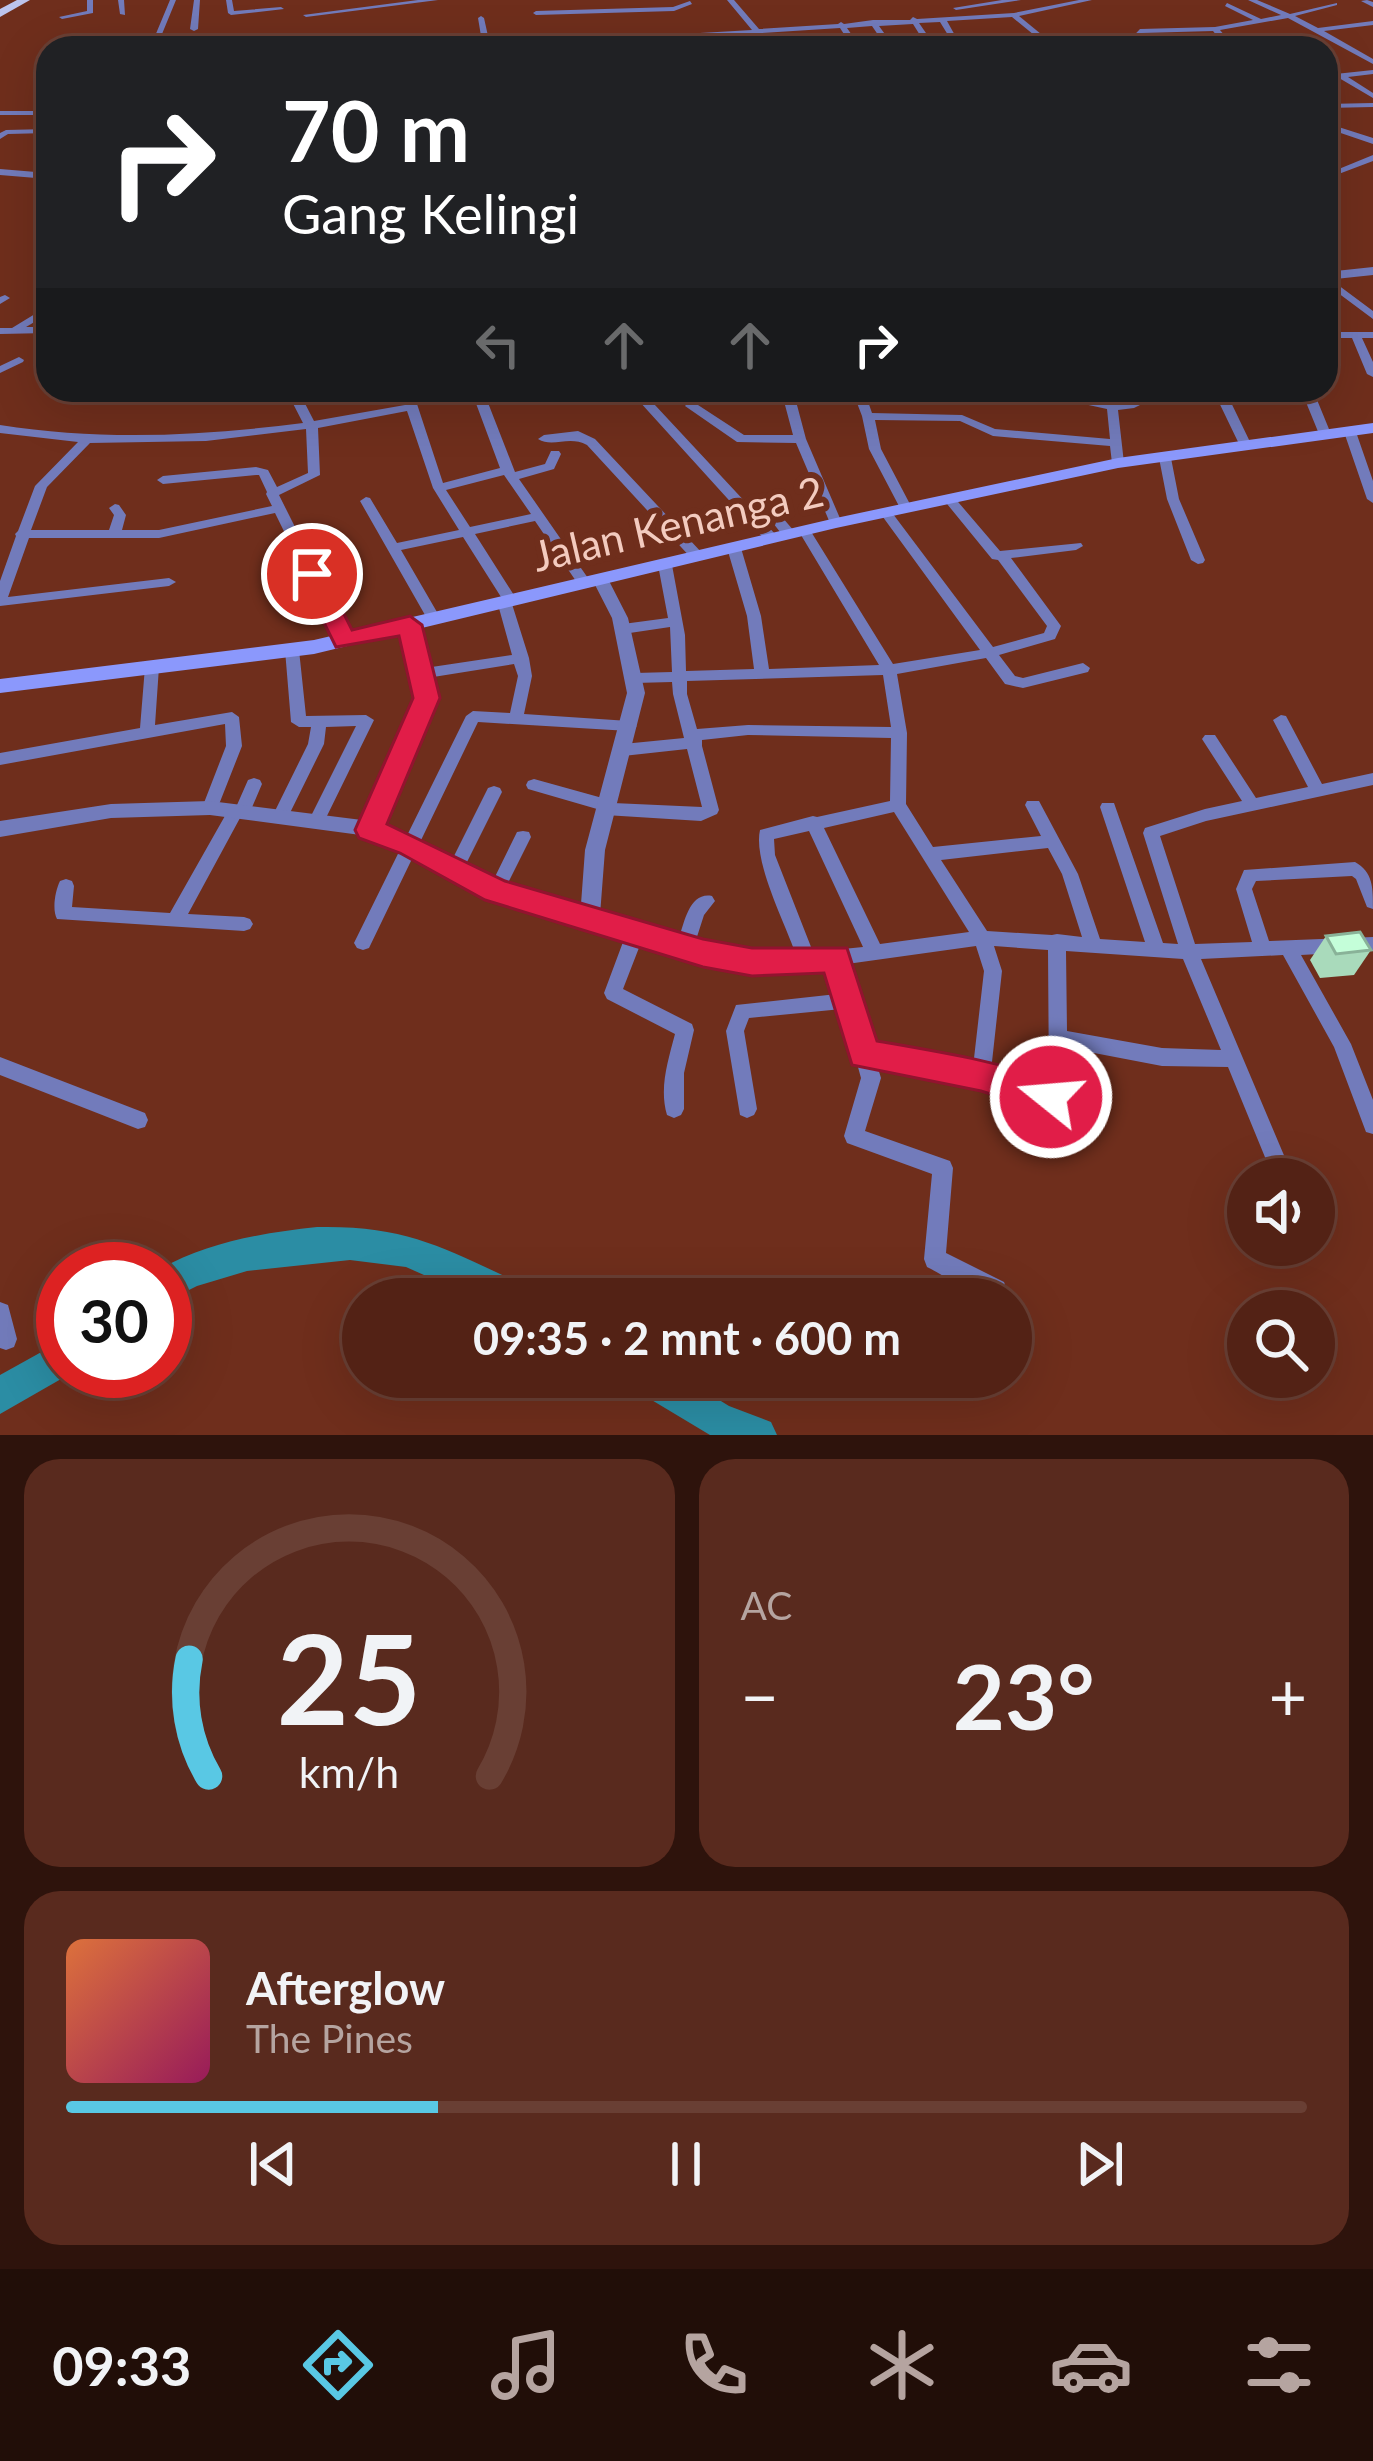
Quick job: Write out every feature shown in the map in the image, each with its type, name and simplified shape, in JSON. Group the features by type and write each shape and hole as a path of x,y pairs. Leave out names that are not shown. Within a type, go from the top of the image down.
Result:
{"highway":[{"path":"2,12 25,0"}],"main road":[{"name":"Jalan Kenanga 2","path":"0,686 345,640 949,499 1115,453 1165,458 1373,428"}],"street":[{"path":"62,16 91,12 90,0"},
{"path":"121,0 123,14"},
{"path":"158,34 173,0"},
{"path":"194,29 197,0"},
{"path":"229,0 231,14 279,4 285,23"},
{"path":"309,2 328,0"},
{"path":"306,15 389,1 435,0"},
{"path":"730,0 757,31"},
{"path":"948,4 1018,0"},
{"path":"1017,18 1089,0"},
{"path":"1251,0 1329,36"},
{"path":"1364,1 1373,5"},
{"path":"536,13 674,9 689,2 700,35"},
{"path":"948,4 957,17"},
{"path":"1136,36 1140,31 1262,22 1335,4"},
{"path":"1227,5 1262,22"},
{"path":"926,6 951,36"},
{"path":"674,9 677,36 1081,11 1067,6"},
{"path":"561,36 567,12"},
{"path":"481,18 484,36"},
{"path":"622,36 627,18"},
{"path":"1017,18 1032,35"},
{"path":"913,19 924,36"},
{"path":"722,20 728,34"},
{"path":"873,22 883,36"},
{"path":"1317,29 1373,23"},
{"path":"841,24 848,36"},
{"path":"456,36 458,25"},
{"path":"1215,29 1221,36"},
{"path":"1181,30 1184,36"},
{"path":"740,32 742,36"},
{"path":"1014,36 1032,35"},
{"path":"1338,41 1373,62"},
{"path":"1340,75 1373,72"},
{"path":"1340,75 1373,100"},
{"path":"1338,104 1373,100"},
{"path":"0,113 36,112"},
{"path":"1338,129 1373,141"},
{"path":"0,137 5,132 36,131"},
{"path":"1338,171 1373,158"},
{"path":"0,172 36,175"},
{"path":"1338,276 1373,271"},
{"path":"1338,287 1372,314"},
{"path":"15,330 36,317"},
{"path":"0,331 36,331"},
{"path":"1338,335 1373,335"},
{"path":"1355,336 1373,374"},
{"path":"0,370 19,360"},
{"path":"273,491 313,478 312,428 298,402"},
{"path":"0,429 87,439 312,428 403,402"},
{"path":"411,402 440,488 507,600 526,686 516,718"},
{"path":"482,402 509,474 623,629 635,678 623,750 595,850 590,915"},
{"path":"640,402 788,534"},
{"path":"692,402 741,439 800,440"},
{"path":"790,402 800,440 836,523"},
{"path":"863,402 896,511 985,653 1016,682 1084,668"},
{"path":"868,416 962,418 993,432 1115,453 1102,402"},
{"path":"1225,402 1246,446"},
{"path":"1312,402 1325,434"},
{"path":"1350,432 1373,499"},
{"path":"544,439 578,434 591,442 698,557"},
{"path":"87,439 41,486 5,569 0,601 169,582"},
{"path":"440,488 550,466 555,454"},
{"path":"1165,458 1173,499 1198,560"},
{"path":"163,480 264,473 345,640"},
{"path":"949,499 992,553 1003,557 1076,547"},
{"path":"367,501 434,619"},
{"path":"766,506 889,670 899,733 898,805 982,938 993,971 981,1076"},
{"path":"114,535 120,515 115,508"},
{"path":"21,534 169,532 279,508"},
{"path":"397,548 539,516"},
{"path":"734,548 754,616 762,673"},
{"path":"635,678 889,670 1050,636 1054,626 1003,557"},
{"path":"534,785 606,807 709,813 678,675 676,622 665,565"},
{"path":"623,629 676,622"},
{"path":"370,830 426,710 410,625"},
{"path":"292,650 297,719 366,720 316,822"},
{"path":"420,674 522,658"},
{"path":"147,730 152,667"},
{"path":"363,943 473,716 628,726"},
{"path":"0,759 233,718 234,746 210,808"},
{"path":"1281,720 1316,788"},
{"path":"280,817 316,744 319,721"},
{"path":"623,750 748,730 899,733"},
{"path":"1210,739 1252,804"},
{"path":"1275,1158 1189,952 1151,833 1316,788 1373,778"},
{"path":"177,917 254,784"},
{"path":"456,868 494,792"},
{"path":"807,960 764,839 770,831 898,805"},
{"path":"1033,805 1070,874 1093,944"},
{"path":"1108,807 1157,950"},
{"path":"0,829 110,811 210,808 370,830 410,844 496,891 590,915 733,961 836,958 982,938 1189,952 1373,944"},
{"path":"813,822 874,952"},
{"path":"496,891 523,837"},
{"path":"932,854 1053,841"},
{"path":"1263,950 1244,889 1250,874 1355,868 1364,875 1373,902"},
{"path":"66,886 63,914 244,924"},
{"path":"685,947 696,912 706,901"},
{"path":"636,932 613,993 685,1030 674,1072 674,1109"},
{"path":"1057,941 1059,1100"},
{"path":"1288,948 1342,1044 1373,1125"},
{"path":"836,958 871,1090 854,1136 944,1168 935,1258 973,1278"},
{"path":"747,1109 735,1031 742,1011 847,1001"},
{"path":"1061,1038 1162,1057 1233,1059"},
{"path":"864,1054 981,1076 1083,1111"},
{"path":"0,1066 138,1120"},
{"path":"0,1313 6,1339"}],"building":[{"path":"1360,932 1371,950 1336,954 1326,936"}],"waterway":[{"path":"192,1270 247,1254 350,1243 406,1250 471,1278"},
{"path":"0,1396 36,1374"},
{"path":"682,1398 718,1420 758,1435"}],"route":[{"path":"312,574 345,640 410,625 427,698 426,710 370,830 410,844 496,891 590,915 703,953 752,962 836,958 864,1054 981,1076 1051,1097"}]}
